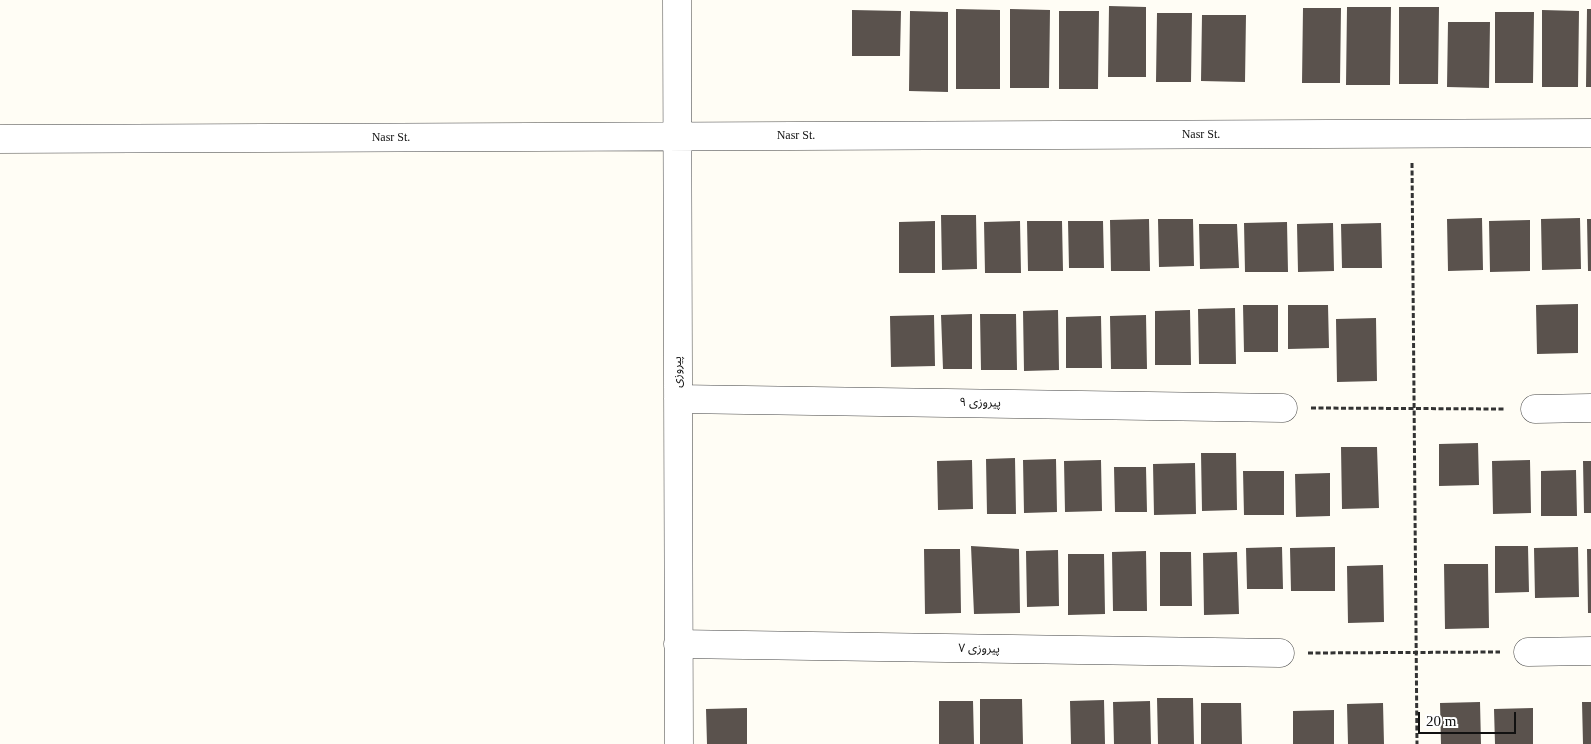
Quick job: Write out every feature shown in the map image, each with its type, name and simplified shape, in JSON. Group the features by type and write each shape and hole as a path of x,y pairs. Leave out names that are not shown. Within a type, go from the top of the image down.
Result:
{"street":[{"name":"پیروزی","path":"677,0 679,744"},
{"name":"Nasr St.","path":"0,139 1591,133"},
{"name":"پیروزی ۹","path":"678,399 1283,408"},
{"path":"1534,409 1591,408"},
{"name":"پیروزی ۷","path":"678,644 1280,653"},
{"path":"1528,652 1591,650"}],"path":[{"path":"1412,135 1417,744"},
{"path":"1283,408 1534,409"},
{"path":"1280,653 1528,652"}],"building":[{"path":"1109,6 1146,7 1146,77 1108,77"},
{"path":"1347,7 1391,7 1390,85 1346,85"},
{"path":"1399,7 1439,7 1438,84 1399,84"},
{"path":"1303,8 1341,8 1340,83 1302,83"},
{"path":"956,9 1000,10 1000,89 956,89"},
{"path":"1010,9 1050,10 1049,88 1010,88"},
{"path":"1587,9 1591,9 1591,87 1586,87"},
{"path":"852,10 901,11 900,56 852,56"},
{"path":"1542,10 1579,11 1578,87 1542,87"},
{"path":"910,11 948,12 948,92 909,91"},
{"path":"1059,11 1099,11 1098,89 1059,89"},
{"path":"1495,12 1534,12 1533,83 1495,83"},
{"path":"1157,13 1192,13 1191,82 1156,82"},
{"path":"1202,15 1246,15 1245,82 1201,81"},
{"path":"1448,22 1490,22 1489,88 1447,87"},
{"path":"941,215 976,215 977,269 942,270"},
{"path":"1482,218 1483,270 1448,271 1447,219"},
{"path":"1580,218 1581,269 1542,270 1541,219"},
{"path":"1149,219 1150,271 1111,271 1110,220"},
{"path":"1158,219 1193,219 1194,266 1159,267"},
{"path":"1587,219 1591,219 1591,271 1588,271"},
{"path":"1530,220 1530,271 1490,272 1489,221"},
{"path":"935,221 935,273 899,273 899,222"},
{"path":"1020,221 1021,273 985,273 984,222"},
{"path":"1027,221 1062,221 1063,271 1028,271"},
{"path":"1068,221 1103,221 1104,268 1069,268"},
{"path":"1287,222 1288,272 1245,272 1244,223"},
{"path":"1333,223 1334,271 1298,272 1297,224"},
{"path":"1381,223 1382,268 1342,268 1341,224"},
{"path":"1199,224 1237,224 1239,268 1200,269"},
{"path":"1578,304 1578,353 1537,354 1536,305"},
{"path":"1243,305 1278,305 1278,352 1244,352"},
{"path":"1288,305 1328,305 1329,348 1288,349"},
{"path":"1235,308 1236,364 1199,364 1198,309"},
{"path":"1058,310 1059,370 1024,371 1023,311"},
{"path":"1190,310 1191,365 1155,365 1155,311"},
{"path":"972,314 972,369 943,369 941,315"},
{"path":"980,314 1016,314 1017,370 981,370"},
{"path":"934,315 935,366 891,367 890,316"},
{"path":"1146,315 1147,369 1111,369 1110,316"},
{"path":"1101,316 1102,368 1066,368 1066,317"},
{"path":"1376,318 1377,381 1337,382 1336,319"},
{"path":"1478,443 1479,485 1439,486 1439,444"},
{"path":"1341,447 1377,447 1379,508 1342,509"},
{"path":"1201,453 1236,453 1237,510 1202,511"},
{"path":"1015,458 1016,514 987,514 986,459"},
{"path":"1056,459 1057,512 1024,513 1023,460"},
{"path":"972,460 973,509 938,510 937,461"},
{"path":"1101,460 1102,511 1065,512 1064,461"},
{"path":"1530,460 1531,513 1493,514 1492,461"},
{"path":"1583,461 1591,461 1591,513 1584,513"},
{"path":"1195,463 1196,514 1154,515 1153,464"},
{"path":"1114,467 1146,467 1147,512 1115,512"},
{"path":"1576,470 1577,516 1541,516 1541,471"},
{"path":"1243,471 1284,471 1284,515 1244,515"},
{"path":"1330,473 1330,516 1296,517 1295,474"},
{"path":"971,546 1019,549 1020,613 974,614"},
{"path":"1495,546 1528,546 1529,592 1495,593"},
{"path":"1282,547 1283,589 1247,589 1246,548"},
{"path":"1335,547 1335,591 1291,591 1290,548"},
{"path":"1578,547 1579,597 1535,598 1534,548"},
{"path":"924,549 960,549 961,613 925,614"},
{"path":"1587,549 1591,549 1591,613 1588,613"},
{"path":"1058,550 1059,606 1027,607 1026,551"},
{"path":"1146,551 1147,611 1113,611 1112,552"},
{"path":"1160,552 1191,552 1192,606 1160,606"},
{"path":"1237,552 1239,614 1204,615 1203,553"},
{"path":"1068,554 1104,554 1105,614 1068,615"},
{"path":"1444,564 1488,564 1489,628 1445,629"},
{"path":"1383,565 1384,622 1348,623 1347,566"},
{"path":"1157,698 1193,698 1194,744 1158,744"},
{"path":"980,699 1022,699 1023,744 980,744"},
{"path":"1104,700 1105,744 1071,744 1070,701"},
{"path":"939,701 973,701 974,744 939,744"},
{"path":"1150,701 1151,744 1114,744 1113,702"},
{"path":"1480,702 1481,744 1441,744 1440,703"},
{"path":"1582,702 1591,702 1591,744 1583,744"},
{"path":"1201,703 1241,703 1242,744 1201,744"},
{"path":"1383,703 1384,744 1348,744 1347,704"},
{"path":"747,708 747,744 707,744 706,709"},
{"path":"1533,708 1533,744 1495,744 1494,709"},
{"path":"1334,710 1334,744 1293,744 1293,711"}]}
